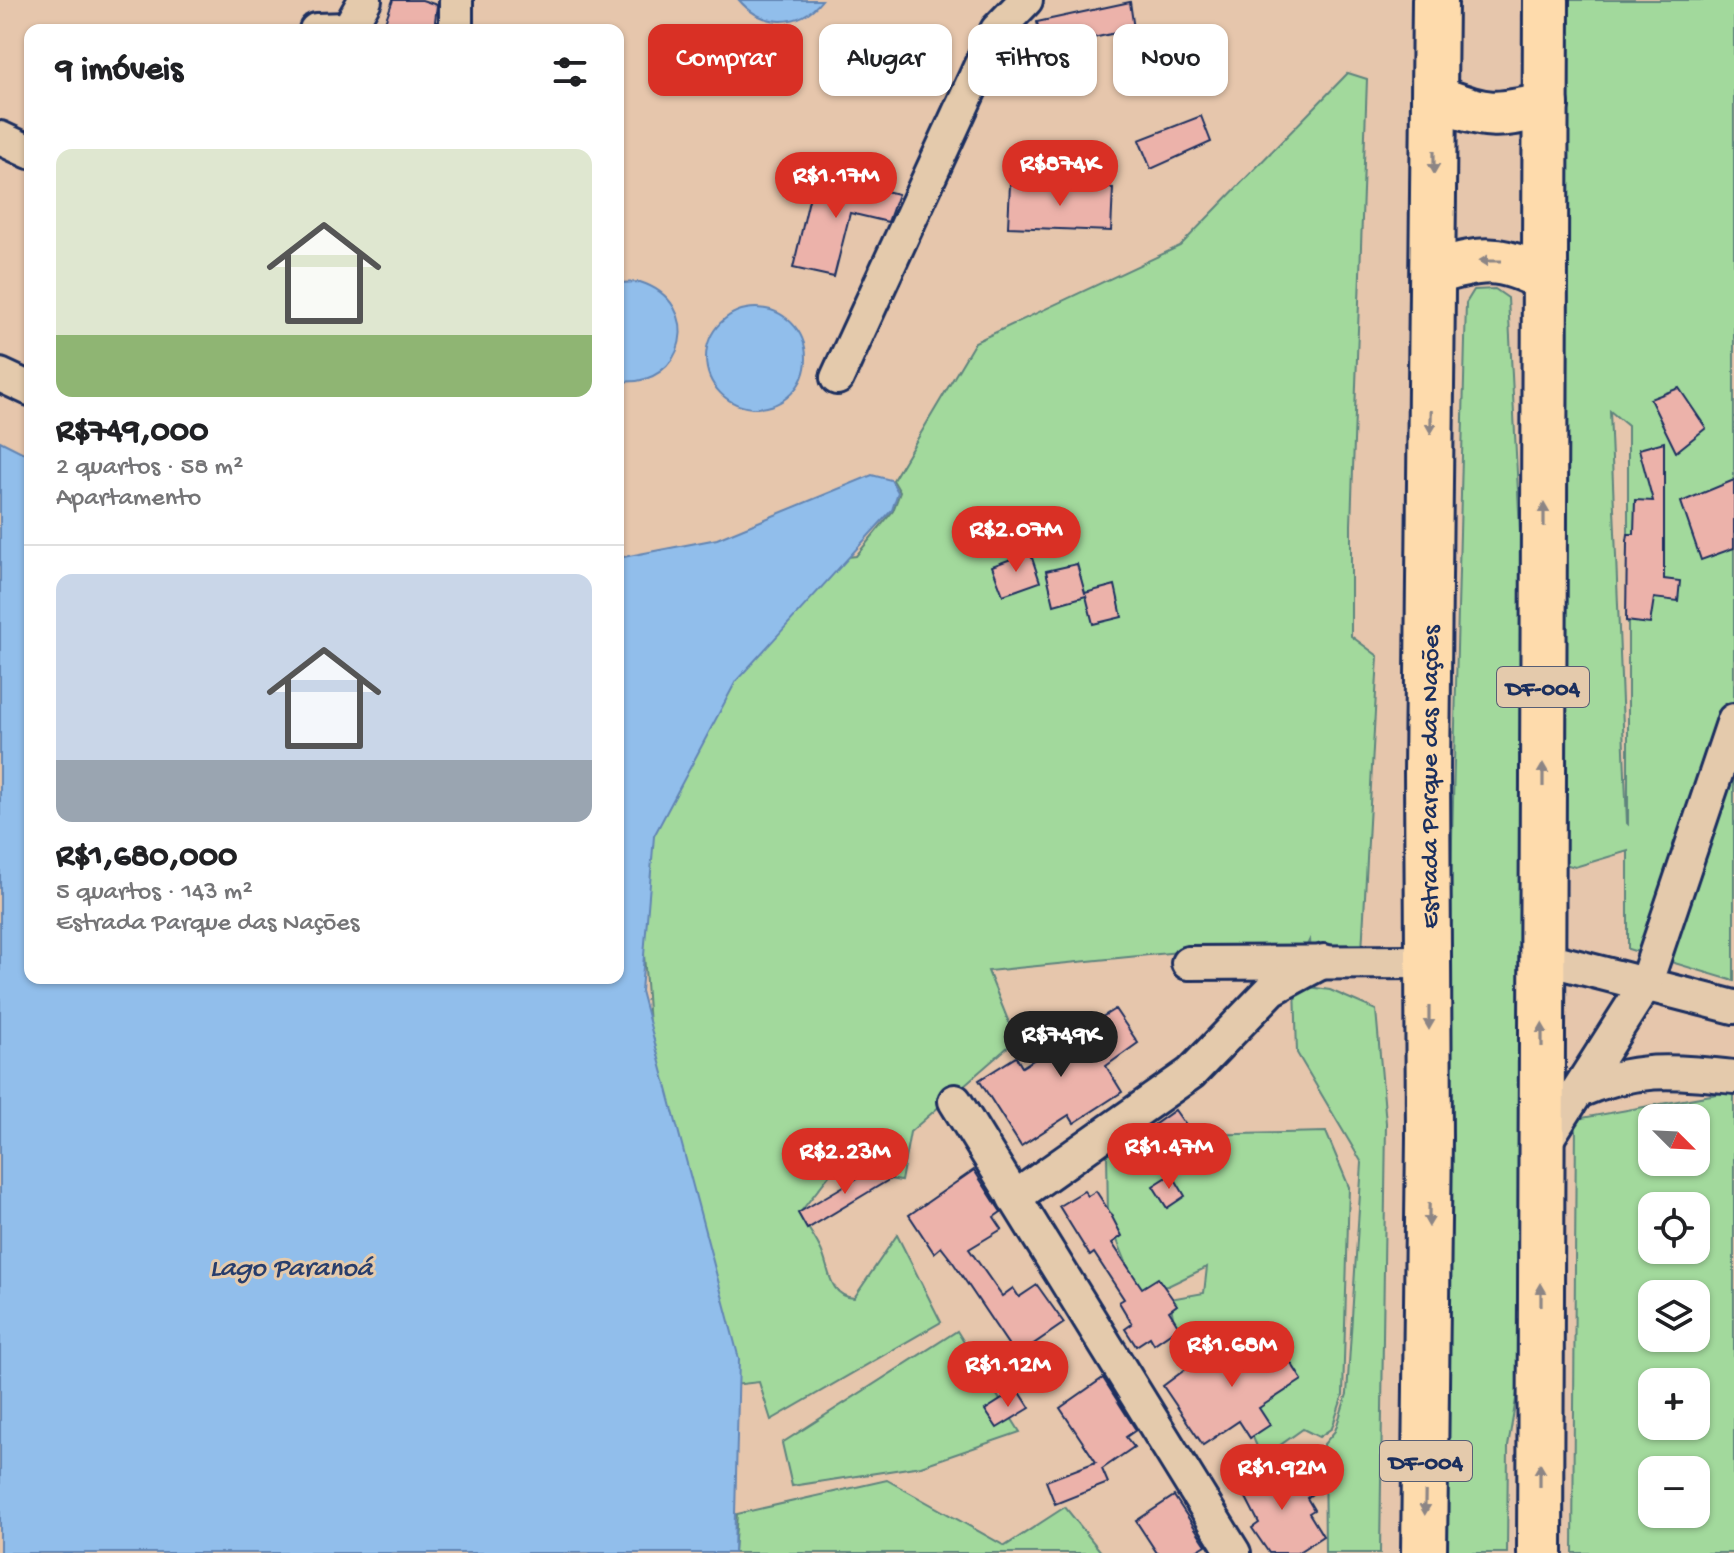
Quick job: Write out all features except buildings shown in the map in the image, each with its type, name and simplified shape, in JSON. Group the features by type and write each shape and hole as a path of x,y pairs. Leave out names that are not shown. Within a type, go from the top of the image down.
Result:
{"highway":[{"name":"Estrada Parque das Nações","path":"1424,1553 1427,772 1435,0"},
{"name":"DF-004","path":"1540,1553 1546,0"},
{"path":"1435,98 1487,115 1503,116 1546,105"},
{"path":"1433,273 1493,259 1518,264 1544,279"}],"lane":[{"path":"351,24 365,0"},
{"path":"456,0 456,24"},
{"path":"837,378 997,30 1026,0"},
{"path":"0,138 24,149"},
{"path":"0,375 24,386"},
{"path":"1542,1147 1645,985 1734,720"},
{"path":"1543,958 1734,1007"},
{"path":"1014,1198 1191,1073 1272,989 1324,961"},
{"path":"1188,963 1428,962"},
{"path":"1577,1092 1638,1071 1687,1071 1734,1077"},
{"path":"955,1101 1234,1553"}],"green space":[{"path":"1569,0 1734,0 1734,981 1628,949 1628,851 1575,867 1561,863 1557,574","holes":["1610,411 1628,426 1628,824"]},
{"path":"1348,73 1367,79 1351,525 1351,636 1378,656 1362,952 1311,954 1310,939 1307,945 1179,952 988,971 1016,1040 910,1132 901,1181 873,1176 859,1149 842,1159 799,1214 820,1248 834,1286 845,1296 854,1298 897,1235 941,1322 771,1420 759,1382 707,1388 649,1025 624,669 624,582 856,556 893,511 900,492 893,480 975,342 1180,246"},
{"path":"1495,289 1508,298 1525,628 1520,1376 1508,1446 1507,1553 1446,1553 1445,1108 1466,303 1474,290"},
{"path":"1295,985 1330,990 1376,1010 1386,1123 1380,1553 1325,1553 1324,1444 1335,1431 1347,1394 1362,1163 1297,1053"},
{"path":"1734,1091 1734,1553 1573,1553 1576,1119 1638,1108 1638,1176 1710,1176 1710,1104 1661,1104"},
{"path":"1132,1107 1157,1162 1199,1135 1326,1132 1349,1187 1343,1395 1332,1428 1319,1437 1303,1429 1262,1458 1222,1366 1199,1343 1177,1342 1170,1299 1204,1293 1207,1267 1168,1286 1137,1289 1108,1218 1107,1152 1095,1121"},
{"path":"957,1331 1020,1432 921,1466 792,1486 782,1443"},
{"path":"887,1480 1005,1546 1065,1507 1102,1553 734,1553 737,1514"}],"water":[{"path":"739,0 822,0 803,16 780,21 758,15"},
{"path":"640,282 661,293 674,307 680,325 679,342 672,359 660,372 642,380 624,381 624,283"},
{"path":"756,308 775,311 792,322 803,339 806,358 803,377 792,394 775,405 756,408 737,405 720,394 709,377 706,358 709,339 720,322 737,311"},
{"name":"Lago Paranoá","path":"0,441 24,453 24,984 624,984 624,557 717,539 872,475 891,480 898,492 892,510 736,681 654,836 641,991 739,1359 734,1553 0,1553"}]}
